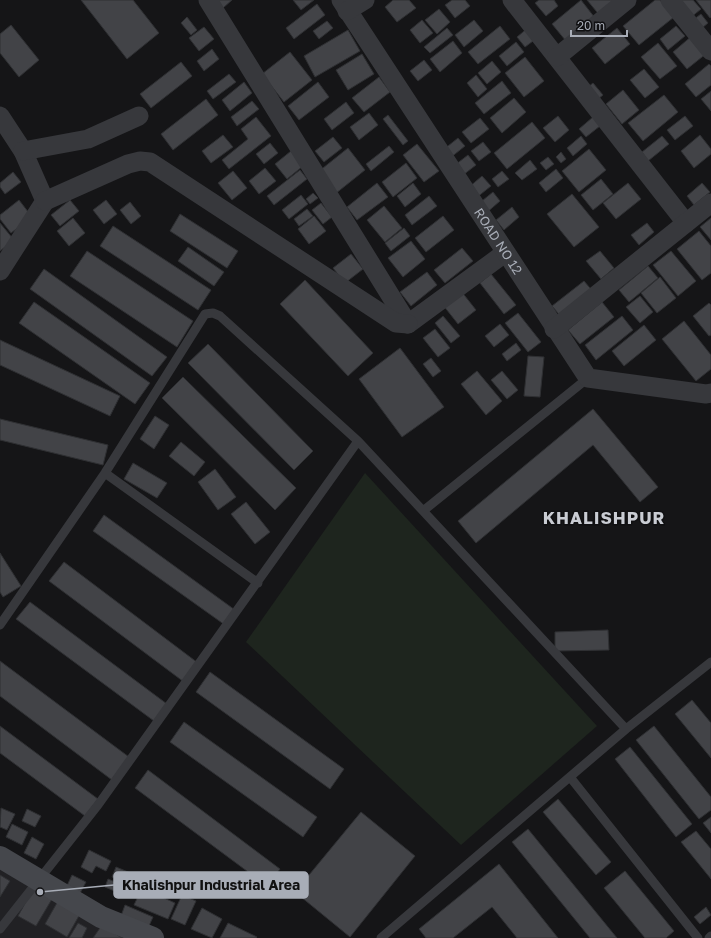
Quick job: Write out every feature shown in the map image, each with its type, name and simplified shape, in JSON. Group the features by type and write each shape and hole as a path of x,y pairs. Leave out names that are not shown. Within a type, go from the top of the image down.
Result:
{"main road":[{"path":"0,857 101,916 153,938"}],"street":[{"path":"208,0 408,324"},
{"path":"344,6 365,0"},
{"path":"512,0 686,223"},
{"path":"557,57 627,0"},
{"path":"670,0 711,51"},
{"name":"ROAD NO 12","path":"344,6 554,329 588,378"},
{"path":"0,116 23,151 45,201"},
{"path":"23,151 88,139 139,116"},
{"path":"0,271 45,201 140,160 150,162 396,323 408,324 505,253"},
{"path":"554,329 711,203"},
{"path":"588,378 706,394 711,393"}],"lane":[{"path":"0,625 106,473 205,314 213,313 220,316 358,440 626,729"},
{"path":"423,511 588,378"},
{"path":"0,929 98,805 258,583 358,440"},
{"path":"106,473 258,583"},
{"path":"381,938 626,729 711,662"},
{"path":"570,777 698,938"}],"shaded area":[{"path":"365,473 597,726 461,845 246,642"},
{"path":"0,846 159,938 0,938"}],"building":[{"path":"81,0 133,0 159,33 127,59"},
{"path":"217,0 232,0 223,8"},
{"path":"293,0 314,0 301,10"},
{"path":"393,0 409,0 416,8 397,22 385,7"},
{"path":"452,0 465,0 470,6 455,18 445,5"},
{"path":"539,0 554,0 558,6 546,16 535,3"},
{"path":"581,0 595,18 566,41 552,24"},
{"path":"587,0 623,0 601,17"},
{"path":"655,0 660,0 674,17 639,45 623,26"},
{"path":"665,0 693,0 701,9 684,23"},
{"path":"696,0 711,0 710,18"},
{"path":"317,4 325,15 294,39 286,28"},
{"path":"439,9 450,22 437,34 425,20"},
{"path":"701,14 708,23 696,33 689,23"},
{"path":"187,17 197,30 191,35 181,23"},
{"path":"422,20 433,33 420,43 410,30"},
{"path":"474,20 483,31 464,47 455,35"},
{"path":"327,21 333,28 319,39 313,31"},
{"path":"11,25 39,60 19,77 0,53 0,34"},
{"path":"500,26 510,39 478,64 468,52"},
{"path":"676,26 685,36 668,50 660,39"},
{"path":"204,27 214,39 199,51 189,38"},
{"path":"529,27 537,38 525,47 517,37"},
{"path":"447,28 453,35 430,53 424,47"},
{"path":"617,28 630,44 605,64 592,48"},
{"path":"348,30 360,51 315,77 304,56"},
{"path":"693,35 707,53 687,69 673,52"},
{"path":"453,41 462,53 440,72 430,59"},
{"path":"516,42 524,52 507,66 499,56"},
{"path":"658,43 677,66 660,79 641,57"},
{"path":"212,49 219,59 204,71 197,61"},
{"path":"290,52 312,80 284,102 262,74"},
{"path":"362,54 374,74 348,90 336,70"},
{"path":"525,57 544,81 524,97 505,73"},
{"path":"424,60 432,70 418,81 410,71"},
{"path":"492,61 501,72 487,84 478,73"},
{"path":"181,62 192,76 151,108 140,94"},
{"path":"709,64 711,66 711,85 696,97 685,84"},
{"path":"644,69 659,87 645,98 630,80"},
{"path":"229,74 236,82 213,99 207,91"},
{"path":"476,75 487,89 478,97 467,83"},
{"path":"379,77 390,92 364,112 352,98"},
{"path":"502,81 511,93 484,114 475,103"},
{"path":"244,82 252,93 230,111 222,100"},
{"path":"318,82 329,97 299,120 288,106"},
{"path":"593,83 603,95 588,107 578,95"},
{"path":"623,90 639,110 622,124 606,104"},
{"path":"711,91 711,111 701,99"},
{"path":"664,95 678,112 643,141 628,123"},
{"path":"514,98 526,112 502,133 490,118"},
{"path":"206,99 218,115 173,150 161,134"},
{"path":"252,101 259,109 237,126 231,117"},
{"path":"346,102 354,113 332,130 324,119"},
{"path":"369,113 378,125 359,140 350,127"},
{"path":"388,115 408,141 403,145 383,119"},
{"path":"558,116 569,130 555,142 543,128"},
{"path":"685,116 693,126 675,140 667,130"},
{"path":"256,117 271,136 229,169 222,160 248,139 241,129"},
{"path":"593,117 600,126 586,137 579,129"},
{"path":"480,118 489,129 471,143 462,132"},
{"path":"532,122 545,138 507,169 494,153"},
{"path":"223,135 233,147 211,163 202,151"},
{"path":"700,135 711,149 711,154 694,168 681,151"},
{"path":"581,136 587,144 573,156 567,148"},
{"path":"662,136 669,144 648,161 642,152"},
{"path":"333,137 342,148 324,162 315,151"},
{"path":"458,138 465,146 450,158 443,150"},
{"path":"483,142 491,152 479,161 471,151"},
{"path":"270,143 278,153 264,164 256,154"},
{"path":"417,144 439,171 424,182 403,155"},
{"path":"389,146 394,152 371,171 366,164"},
{"path":"348,148 365,170 335,194 318,172"},
{"path":"589,149 606,170 579,192 562,171"},
{"path":"291,151 303,166 287,179 275,164"},
{"path":"561,152 566,159 561,163 556,157"},
{"path":"468,155 476,165 463,175 455,165"},
{"path":"548,157 554,164 546,170 540,163"},
{"path":"530,160 537,169 522,180 515,173"},
{"path":"406,163 417,178 393,197 382,182"},
{"path":"265,168 276,181 259,194 249,181"},
{"path":"556,169 563,178 546,192 539,183"},
{"path":"300,170 307,179 274,205 267,196"},
{"path":"233,171 247,188 232,200 218,183"},
{"path":"502,171 509,179 498,187 492,179"},
{"path":"13,172 21,182 5,194 0,187 0,183"},
{"path":"482,176 491,186 476,198 468,188"},
{"path":"601,179 613,194 593,210 581,195"},
{"path":"377,183 388,197 357,220 347,207"},
{"path":"413,183 421,194 405,207 397,196"},
{"path":"628,183 641,199 616,219 603,203"},
{"path":"702,183 710,192 694,205 687,196"},
{"path":"493,192 500,201 485,214 477,205"},
{"path":"313,193 318,198 310,204 306,199"},
{"path":"572,194 599,227 574,247 547,214"},
{"path":"301,195 308,204 289,219 282,210"},
{"path":"429,196 437,206 412,225 405,215"},
{"path":"19,200 32,217 11,233 0,219 0,215"},
{"path":"70,200 79,211 60,226 51,215"},
{"path":"106,200 117,214 104,224 93,210"},
{"path":"130,202 141,216 131,224 120,210"},
{"path":"321,203 332,217 323,224 312,210"},
{"path":"384,206 402,228 385,242 367,220"},
{"path":"512,207 519,217 504,230 496,220"},
{"path":"307,209 313,216 299,226 294,219"},
{"path":"180,214 238,251 227,268 170,231"},
{"path":"314,216 326,231 309,244 298,229"},
{"path":"443,216 454,230 426,252 415,238"},
{"path":"73,218 85,233 69,246 57,231"},
{"path":"711,218 711,240 700,227"},
{"path":"0,223 14,240 0,251"},
{"path":"647,223 654,232 639,245 631,235"},
{"path":"113,226 211,290 198,310 100,246"},
{"path":"404,228 410,236 391,251 385,243"},
{"path":"699,231 711,246 711,273 702,280 677,249"},
{"path":"411,241 425,259 403,277 388,258"},
{"path":"188,247 224,272 214,286 178,261"},
{"path":"462,248 473,261 445,283 434,270"},
{"path":"87,251 193,321 177,347 70,276"},
{"path":"600,251 614,268 601,279 586,261"},
{"path":"671,251 696,281 678,296 653,265"},
{"path":"351,254 363,269 345,283 333,268"},
{"path":"648,266 658,278 629,302 619,290"},
{"path":"44,269 167,357 152,376 30,289"},
{"path":"427,272 437,285 411,306 400,292"},
{"path":"491,274 516,305 504,314 480,283"},
{"path":"660,277 676,298 657,313 641,293"},
{"path":"305,280 373,353 348,376 280,304"},
{"path":"584,281 595,294 563,319 552,306"},
{"path":"461,291 476,310 458,324 443,305"},
{"path":"640,296 653,312 640,323 626,307"},
{"path":"34,302 150,383 135,404 19,323"},
{"path":"602,302 614,317 580,344 568,330"},
{"path":"709,303 711,305 711,335 709,336 693,316"},
{"path":"518,313 541,342 528,352 505,323"},
{"path":"443,316 460,336 451,343 435,323"},
{"path":"622,316 633,330 596,360 585,345"},
{"path":"684,321 711,355 711,369 696,381 662,339"},
{"path":"500,324 509,335 494,347 485,336"},
{"path":"644,325 656,340 624,366 612,351"},
{"path":"435,329 450,348 438,357 423,338"},
{"path":"0,340 120,396 110,416 0,365"},
{"path":"516,343 521,350 507,361 502,354"},
{"path":"208,344 313,451 294,470 188,363"},
{"path":"400,348 444,407 402,437 359,379"},
{"path":"528,356 544,357 540,397 524,396"},
{"path":"431,358 441,371 433,377 423,364"},
{"path":"477,371 502,401 486,415 461,384"},
{"path":"502,371 518,390 507,399 491,380"},
{"path":"183,377 296,488 275,510 162,398"},
{"path":"593,409 658,487 640,502 593,445 476,543 458,521"},
{"path":"155,416 169,425 154,449 140,439"},
{"path":"0,419 108,445 103,465 0,440"},
{"path":"181,442 205,462 194,476 169,456"},
{"path":"133,463 167,483 157,498 124,479"},
{"path":"215,469 236,497 218,510 198,482"},
{"path":"246,502 270,532 255,544 231,514"},
{"path":"104,515 235,610 225,625 93,531"},
{"path":"0,553 21,586 3,597 0,592"},
{"path":"64,562 198,663 184,682 49,581"},
{"path":"30,602 167,704 154,721 16,619"},
{"path":"608,630 609,650 555,651 555,632"},
{"path":"0,661 129,757 112,780 0,696"},
{"path":"210,672 344,769 330,789 196,692"},
{"path":"692,700 711,723 711,758 675,714"},
{"path":"184,722 317,817 303,837 170,742"},
{"path":"0,726 98,799 85,816 0,753"},
{"path":"654,726 711,797 711,810 699,819 636,740"},
{"path":"630,747 692,824 676,837 615,759"},
{"path":"148,770 280,869 267,886 135,788"},
{"path":"558,799 611,862 596,875 543,812"},
{"path":"1,808 15,814 7,830 0,827"},
{"path":"27,809 41,816 35,827 22,821"},
{"path":"361,812 415,856 350,937 295,892"},
{"path":"711,817 711,833 703,823"},
{"path":"12,824 28,832 22,845 6,837"},
{"path":"528,829 617,938 590,938 512,842"},
{"path":"696,831 711,849 711,879 681,842"},
{"path":"32,837 44,844 36,859 24,853"},
{"path":"89,850 111,861 106,871 96,866 92,873 81,867"},
{"path":"499,864 558,938 517,938 492,907 453,938 426,938 419,929"},
{"path":"116,867 133,874 129,883 112,877"},
{"path":"625,871 674,931 666,938 645,938 604,888"},
{"path":"0,875 10,881 0,897"},
{"path":"72,875 86,882 78,897 65,890"},
{"path":"108,879 127,887 124,895 105,887"},
{"path":"142,888 175,903 168,919 134,905"},
{"path":"33,889 52,899 36,926 18,916"},
{"path":"182,895 196,901 185,925 171,919"},
{"path":"58,901 80,914 67,937 45,924"},
{"path":"125,905 153,917 148,928 121,916"},
{"path":"706,907 711,915 700,924 694,917"},
{"path":"202,908 222,919 212,938 191,929"},
{"path":"78,923 87,928 82,938 69,938"},
{"path":"228,923 257,937 220,938"},
{"path":"102,925 122,938 93,938"}],"place":[{"name":"Khalishpur Industrial Area","path":"40,892"}],"district":[{"name":"KHALISHPUR","path":"604,517"}]}
